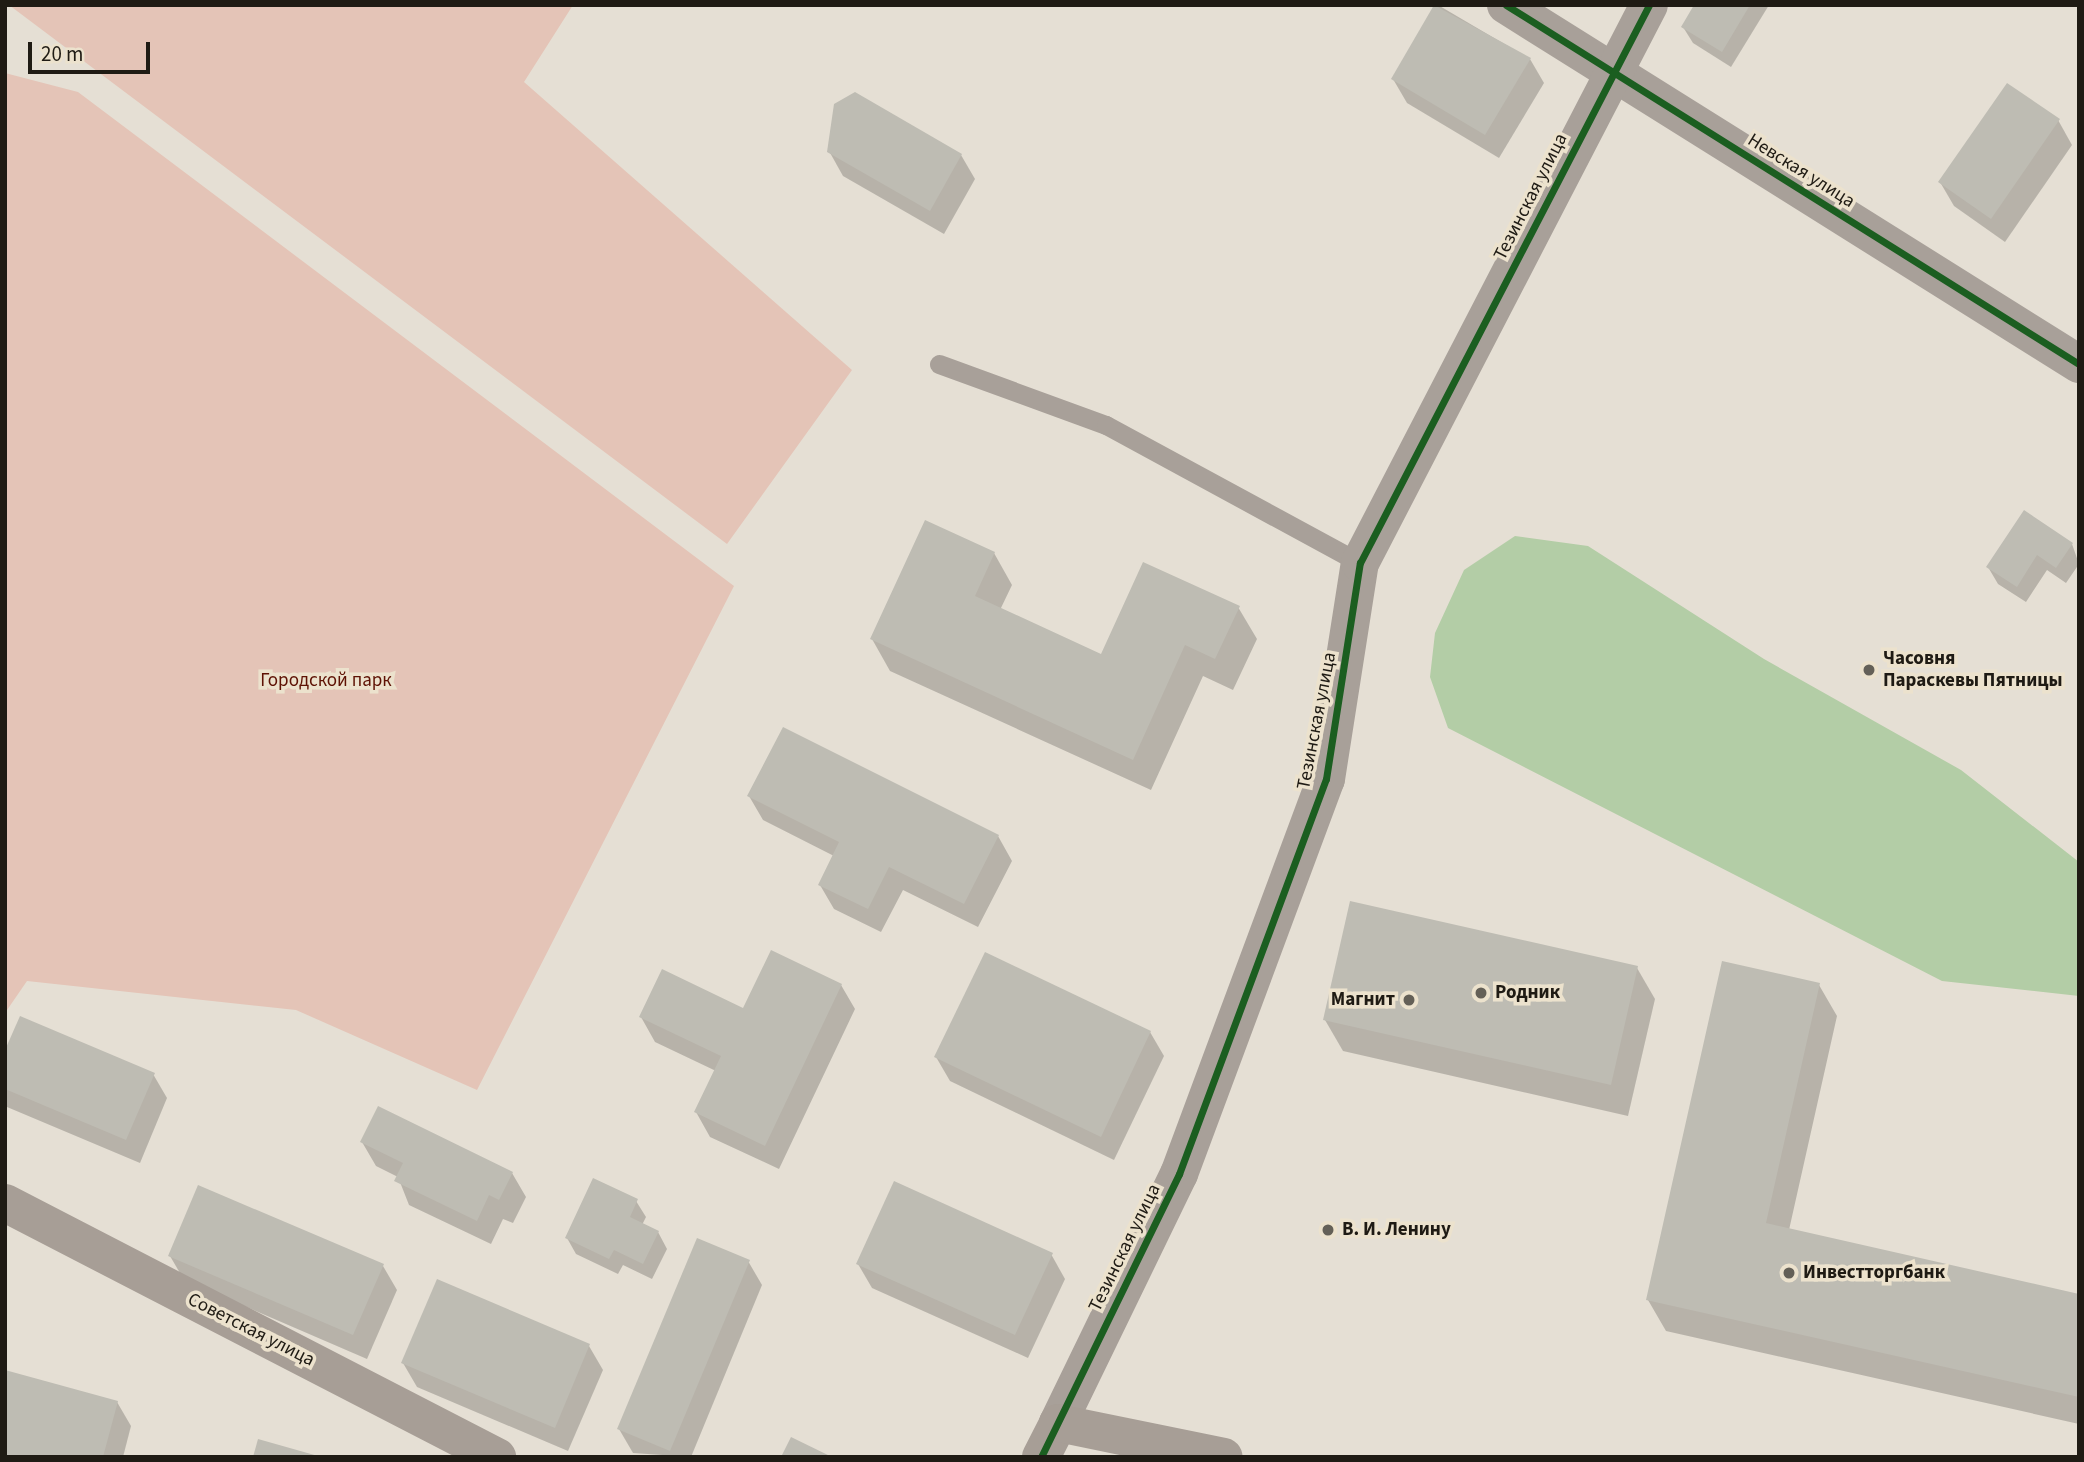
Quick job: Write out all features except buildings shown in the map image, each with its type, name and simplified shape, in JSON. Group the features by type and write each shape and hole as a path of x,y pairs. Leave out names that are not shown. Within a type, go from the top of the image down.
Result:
{"main road":[{"name":"Советская улица","path":"5,1203 497,1457"},
{"name":"Тезинская улица","path":"1041,1457 1058,1423"},
{"path":"1058,1423 1224,1457"}],"street":[{"name":"Невская улица","path":"1506,5 2079,365"},
{"name":"Тезинская улица","path":"1058,1423 1179,1174 1326,779 1360,563 1649,5"}],"lane":[{"path":"939,364 1106,425 1360,563"}],"green space":[{"path":"9,5 573,5 524,82 852,370 727,544"},
{"name":"Городской парк","path":"5,73 78,92 734,586 477,1090 296,1010 27,981 5,1013"}],"shaded area":[{"path":"1515,536 1588,546 1764,659 1961,770 2079,862 2079,996 1942,981 1448,728 1430,677 1435,633 1464,570"}],"cycle path":[{"path":"1506,5 2079,364"},
{"path":"1041,1457 1179,1174 1326,779 1360,563 1649,5"}],"place":[{"name":"Часовня Параскевы Пятницы","path":"1869,670"},
{"name":"Родник","path":"1481,993"},
{"name":"Магнит","path":"1409,1000"},
{"name":"В. И. Ленину","path":"1328,1230"},
{"name":"Инвестторгбанк","path":"1789,1273"}]}
